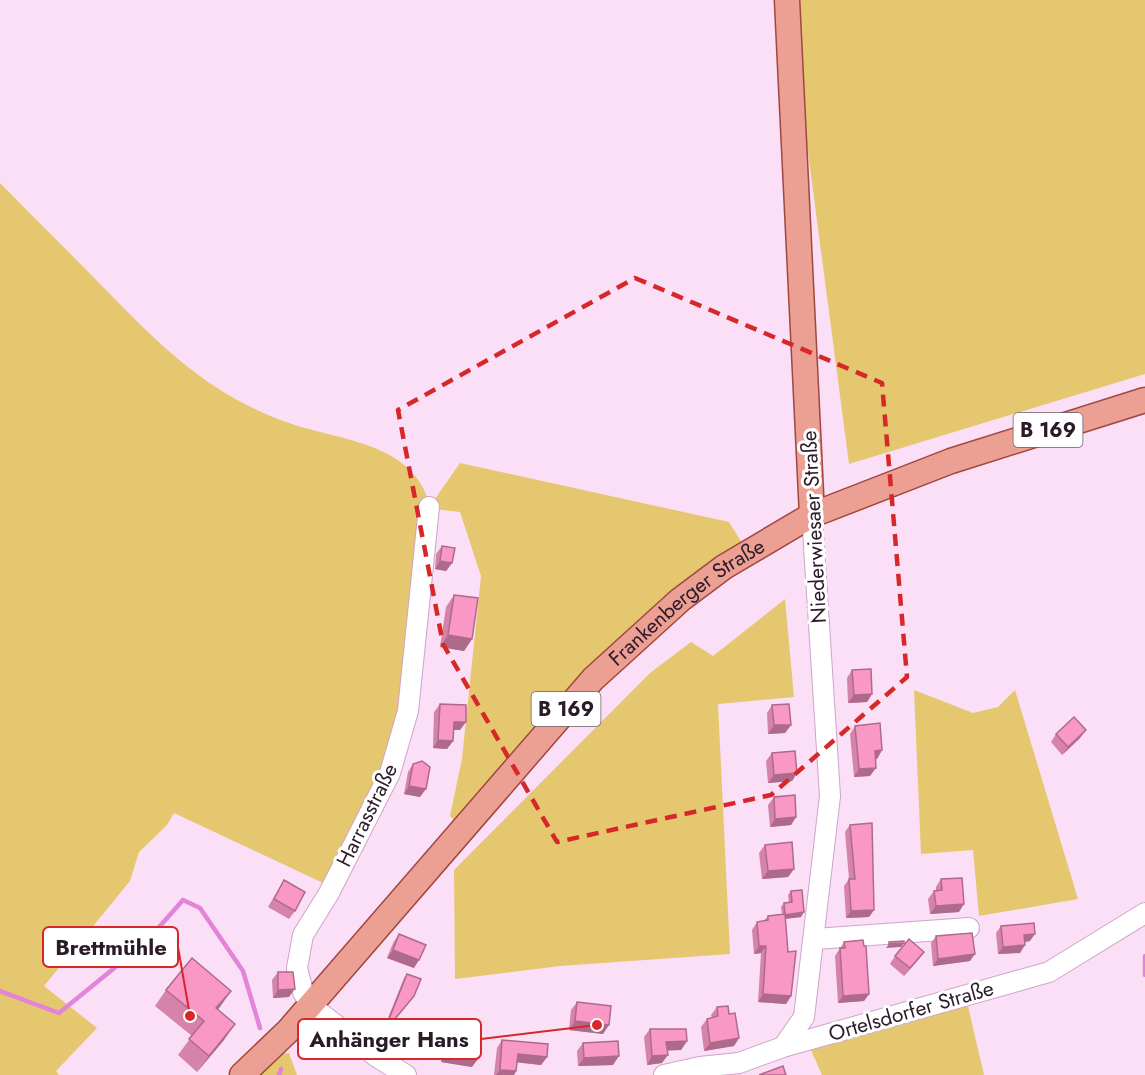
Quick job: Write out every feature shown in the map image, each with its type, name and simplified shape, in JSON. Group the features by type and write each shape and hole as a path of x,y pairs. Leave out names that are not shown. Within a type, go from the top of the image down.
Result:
{"main road":[{"name":"Niederwiesaer Straße","path":"787,0 812,515"},
{"name":"Frankenberger Straße","path":"242,1075 288,1031 593,679 680,600 747,552 812,515 951,460 1145,400"}],"street":[{"name":"Harrasstraße","path":"310,1005 303,992 297,968 303,935 329,893 390,773 408,711 429,507"},
{"name":"Niederwiesaer Straße","path":"783,1047 804,1017 815,939 830,796 812,515"},
{"name":"Ortelsdorfer Straße","path":"664,1075 700,1067 739,1063 783,1047 1049,972 1145,913"},
{"path":"815,939 969,928"},
{"path":"310,1005 377,1057 406,1075"}],"highlighted area":[{"path":"635,278 882,383 907,677 771,795 557,842 443,644 398,410"}],"shaded area":[{"path":"788,0 1145,0 1145,374 849,464"},
{"path":"0,183 138,322 189,368 227,394 267,415 352,440 392,456 408,469 421,485 430,506 460,463 729,522 747,551 680,600 462,828 450,816 462,759 481,576 460,512 434,509 408,711 329,893 321,882 174,813 167,825 139,852 130,881 44,986 97,1028 56,1071 59,1075 0,1075"},
{"path":"785,599 794,697 718,704 730,954 560,966 455,979 454,870 650,673 691,642 713,656"},
{"path":"914,690 973,713 998,707 1015,690 1078,899 979,916 973,850 921,854"},
{"path":"968,1006 984,1075 822,1075 811,1050"},
{"path":"289,1053 297,1075 251,1075 271,1055"}],"building":[{"path":"442,546 455,548 452,563 440,561"},
{"path":"454,595 478,598 472,639 448,635"},
{"path":"871,669 872,694 854,695 852,670"},
{"path":"440,704 466,705 466,722 454,722 453,741 438,740"},
{"path":"789,704 791,725 774,725 772,705"},
{"path":"1074,717 1086,730 1068,747 1056,734"},
{"path":"880,723 882,750 875,751 876,768 859,769 855,726"},
{"path":"795,751 797,773 774,775 772,753"},
{"path":"422,761 430,767 426,789 409,786 413,764"},
{"path":"795,795 796,817 775,819 774,797"},
{"path":"872,823 874,910 851,911 849,879 855,879 850,825"},
{"path":"792,842 794,869 768,871 765,845"},
{"path":"962,878 964,904 936,906 934,891 942,890 941,879"},
{"path":"284,880 305,892 295,911 274,899"},
{"path":"802,890 804,912 785,915 784,903 792,902 791,891"},
{"path":"785,914 788,952 796,951 791,996 763,994 766,946 759,946 757,922 768,920 768,916"},
{"path":"1034,923 1035,934 1024,935 1025,945 1003,947 1001,926"},
{"path":"972,933 975,954 938,959 936,936"},
{"path":"399,934 426,945 419,960 393,950"},
{"path":"909,939 924,952 910,968 895,956"},
{"path":"863,940 866,946 869,994 843,996 840,948 845,948 844,942"},
{"path":"904,941 904,943 889,944 889,942"},
{"path":"192,958 231,991 216,1008 235,1024 209,1056 189,1039 204,1021 166,990"},
{"path":"278,972 293,972 295,989 278,990"},
{"path":"407,974 421,979 414,996 389,1026 387,1024"},
{"path":"577,1002 611,1006 609,1025 575,1021"},
{"path":"728,1006 729,1014 735,1013 739,1038 710,1043 707,1019 718,1016 717,1007"},
{"path":"650,1029 686,1029 687,1041 666,1042 668,1055 652,1056"},
{"path":"502,1040 548,1044 547,1057 518,1054 516,1071 500,1070"},
{"path":"618,1041 619,1056 584,1058 583,1043"},
{"path":"783,1066 786,1075 759,1075"}],"waterway":[{"path":"0,991 59,1013 145,943 183,900 200,908 243,971 260,1028"},
{"path":"1145,956 1145,975"},
{"path":"279,1075 281,1069"}],"place":[{"name":"Brettmühle","path":"190,1016"},
{"name":"Anhänger Hans","path":"597,1025"}]}
